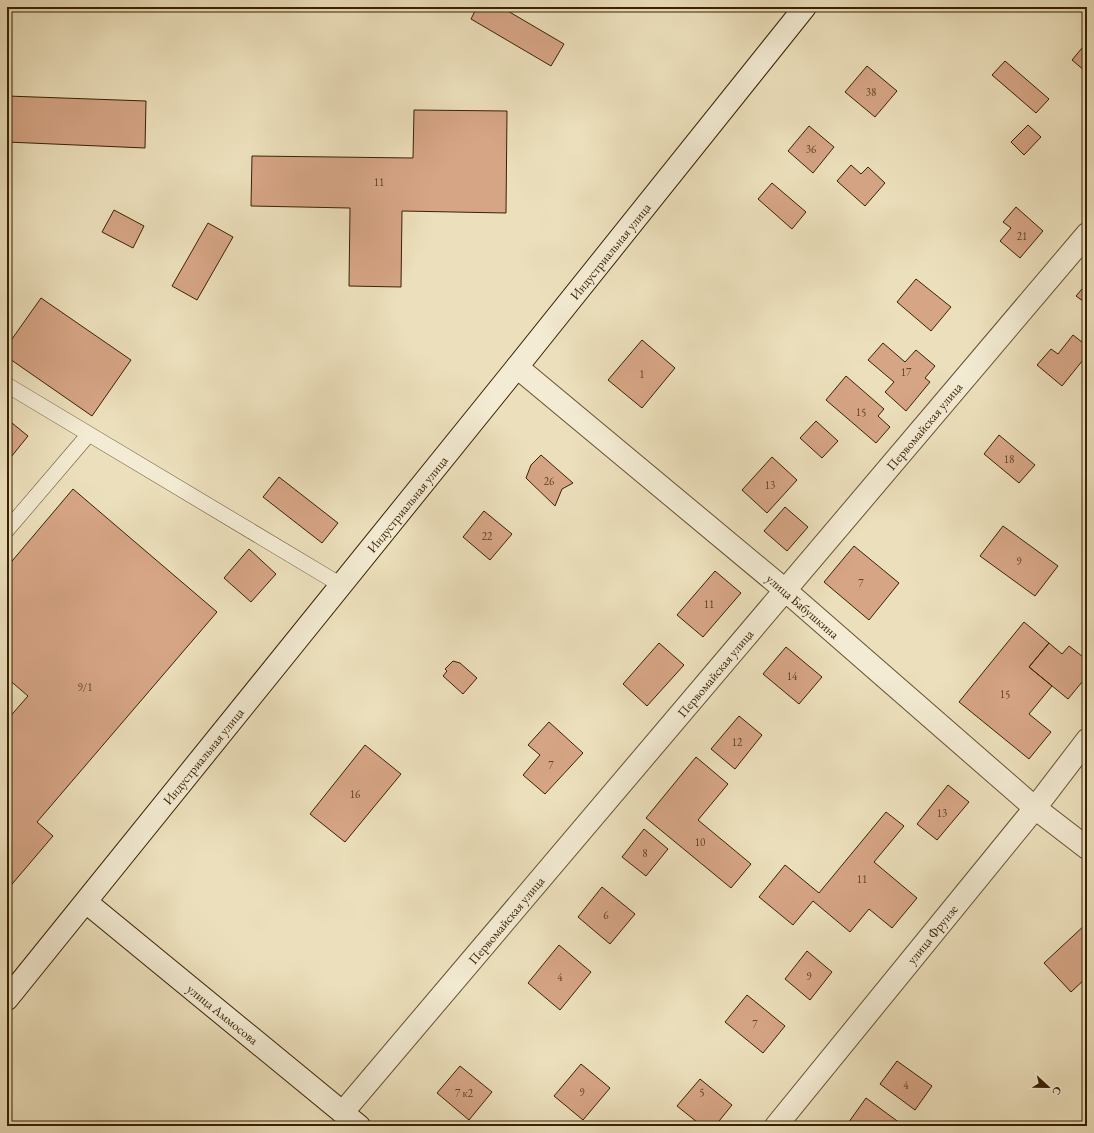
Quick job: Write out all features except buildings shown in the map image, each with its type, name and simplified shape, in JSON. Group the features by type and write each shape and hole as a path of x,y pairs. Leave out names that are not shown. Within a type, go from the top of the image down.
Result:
{"street":[{"name":"Индустриальная улица","path":"7,999 517,367 805,7"},
{"name":"Первомайская улица","path":"343,1112 1087,234"},
{"name":"улица Бабушкина","path":"517,367 785,590 1035,808 1087,848"},
{"name":"улица Фрунзе","path":"776,1126 1035,808 1087,740"},
{"name":"улица Аммосова","path":"86,902 359,1126"}],"lane":[{"path":"7,385 341,585"},
{"path":"7,530 89,434"}]}
